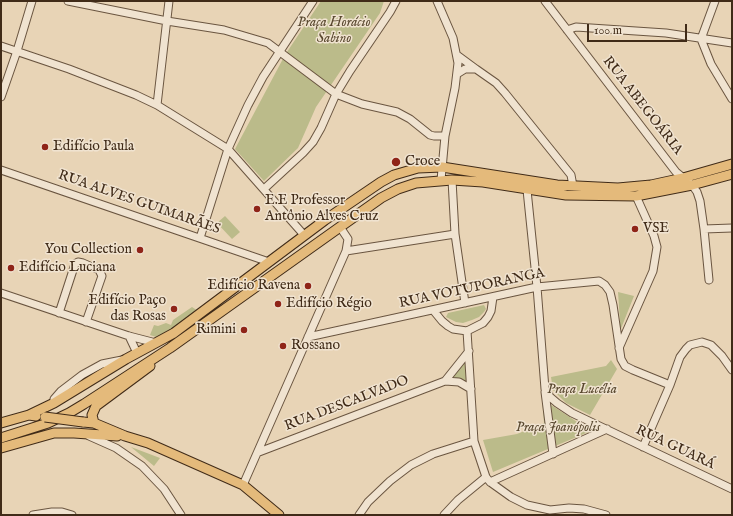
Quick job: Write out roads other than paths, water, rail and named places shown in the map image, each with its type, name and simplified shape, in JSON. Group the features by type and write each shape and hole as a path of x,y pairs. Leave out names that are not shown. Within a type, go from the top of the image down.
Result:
{"main road":[{"path":"1,423 29,415 54,403 126,359 174,333 304,235 375,186 394,175 418,168 442,167 557,185 635,187 684,178 732,164"},
{"path":"1,438 48,423 70,413 170,348 381,198 398,189 416,183 452,180 483,182 566,195 636,196 692,185 732,174"},
{"path":"94,423 92,415 96,406 142,373 170,348"},
{"path":"29,415 94,423 125,436 148,443 243,485 279,515"},
{"path":"1,448 54,434 74,432 125,436"}],"street":[{"path":"1,97 32,1"},
{"path":"68,1 167,21 224,30 268,43 336,94 362,104 397,112 410,119 430,135 445,136"},
{"path":"157,105 169,1"},
{"path":"200,238 228,149 262,77 313,1"},
{"path":"264,189 313,142 336,94 396,1"},
{"path":"437,1 442,9 453,38 458,63 445,136 440,180"},
{"name":"RUA ABEGOÁRIA","path":"545,1 676,172 692,185"},
{"path":"715,1 701,39 711,64 732,99"},
{"path":"567,30 576,27 666,33 732,43"},
{"path":"1,46 114,86 157,105 228,149 304,235"},
{"path":"457,55 496,83 505,93 571,175 573,186"},
{"path":"457,74 465,69 476,69"},
{"name":"RUA ALVES GUIMARÃES","path":"1,170 269,262"},
{"path":"452,180 455,234 465,303"},
{"path":"692,185 697,192 700,201 709,280"},
{"path":"527,190 537,286 545,390 553,454"},
{"path":"619,349 653,271 657,247 654,236 636,196"},
{"path":"243,485 259,452 274,413 346,251 348,239 340,227"},
{"path":"704,229 732,228"},
{"path":"346,251 455,234"},
{"path":"59,312 75,264 78,262 98,269 102,276 86,322"},
{"name":"RUA VOTUPORANGA","path":"308,338 537,286 599,281 605,285 610,292 621,359 625,366 670,385"},
{"path":"1,293 129,336 156,343"},
{"path":"433,310 442,321 453,329 468,331 483,323 488,317 491,311 493,297"},
{"path":"468,331 474,441 488,480 511,497 527,505 550,510 569,508 584,509 606,515"},
{"path":"129,336 137,353"},
{"path":"643,447 670,385 680,357 686,348 695,343 702,342 711,345 722,356 732,370"},
{"path":"445,381 469,351"},
{"path":"445,381 459,382 472,389"},
{"name":"RUA DESCALVADO","path":"259,452 445,381"},
{"name":"RUA GUARÁ","path":"545,390 550,397 563,408 732,489"},
{"path":"444,515 458,500 488,480 553,454 607,429"},
{"path":"85,434 116,448 142,466 164,489 181,515"},
{"path":"359,515 368,502 390,481 411,465 433,454 474,441"},
{"path":"543,515 550,510"},
{"path":"33,515 57,512 72,515"}],"place":[{"name":"Edifício Paula","path":"45,147"},
{"name":"Croce","path":"396,162"},
{"name":"E.E Professor Antônio Alves Cruz","path":"257,209"},
{"name":"VSE","path":"635,229"},
{"name":"You Collection","path":"140,250"},
{"name":"Edifício Luciana","path":"11,268"},
{"name":"Edifício Ravena","path":"308,286"},
{"name":"Edifício Régio","path":"278,304"},
{"name":"Edifício Paço das Rosas","path":"174,309"},
{"name":"Rimini","path":"244,330"},
{"name":"Rossano","path":"283,346"}],"park label":[{"name":"Praça Horácio Sabino","path":"334,32"},
{"name":"Praça Lucélia","path":"582,390"},
{"name":"Praça Joanópolis","path":"558,428"}]}
